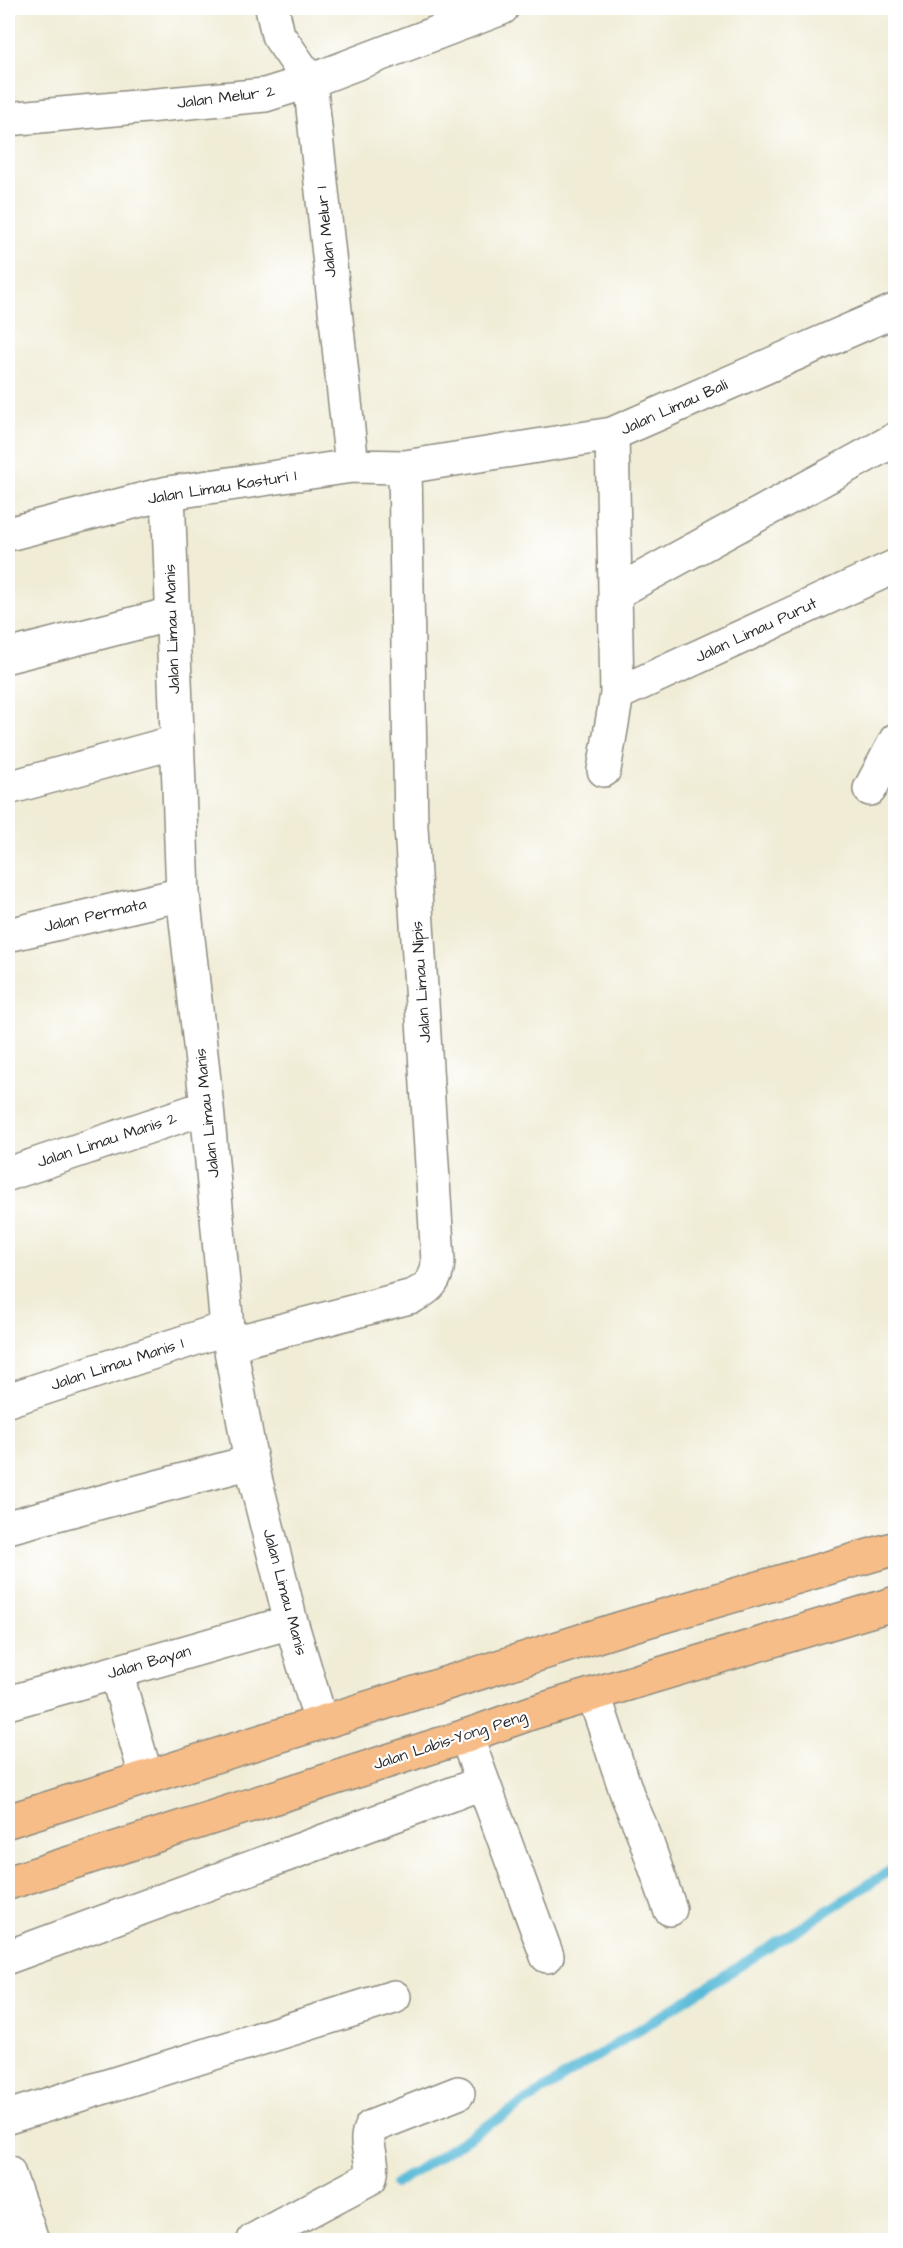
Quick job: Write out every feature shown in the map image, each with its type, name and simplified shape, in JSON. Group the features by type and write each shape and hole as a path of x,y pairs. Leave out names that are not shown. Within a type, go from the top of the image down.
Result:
{"highway":[{"path":"8,1821 619,1629 896,1548"},
{"name":"Jalan Labis-Yong Peng","path":"8,1883 531,1713 895,1605"}],"street":[{"name":"Jalan Melur 1","path":"272,8 278,35 310,81 352,466"},
{"name":"Jalan Melur 2","path":"8,119 265,95 310,81 502,8"},
{"name":"Jalan Limau Bali","path":"405,467 612,434 896,310"},
{"path":"604,770 617,694 612,434"},
{"path":"615,593 896,439"},
{"name":"Jalan Limau Kasturi 1","path":"8,534 168,493 352,466 405,467"},
{"name":"Jalan Limau Nipis","path":"229,1336 413,1296 424,1291 432,1283 437,1272 412,836 405,467"},
{"name":"Jalan Limau Manis","path":"168,493 183,894 207,1107 229,1336 251,1462 291,1622 321,1722"},
{"name":"Jalan Limau Purut","path":"617,694 896,566"},
{"path":"8,656 172,614"},
{"path":"870,789 896,740"},
{"path":"8,788 176,742"},
{"name":"Jalan Permata","path":"8,935 183,894"},
{"name":"Jalan Limau Manis 2","path":"8,1174 207,1107"},
{"name":"Jalan Limau Manis 1","path":"8,1400 229,1336"},
{"path":"8,1527 251,1462"},
{"name":"Jalan Bayan","path":"8,1702 291,1622"},
{"path":"116,1672 146,1776"},
{"path":"594,1695 628,1797 643,1832 670,1910"},
{"path":"466,1736 548,1956"},
{"path":"8,1958 482,1783"},
{"path":"8,2117 394,1997"},
{"path":"254,2241 370,2178 373,2169 366,2136 371,2127 458,2093"},
{"path":"8,2172 32,2241"}],"waterway":[{"path":"395,2184 896,1867"}]}
